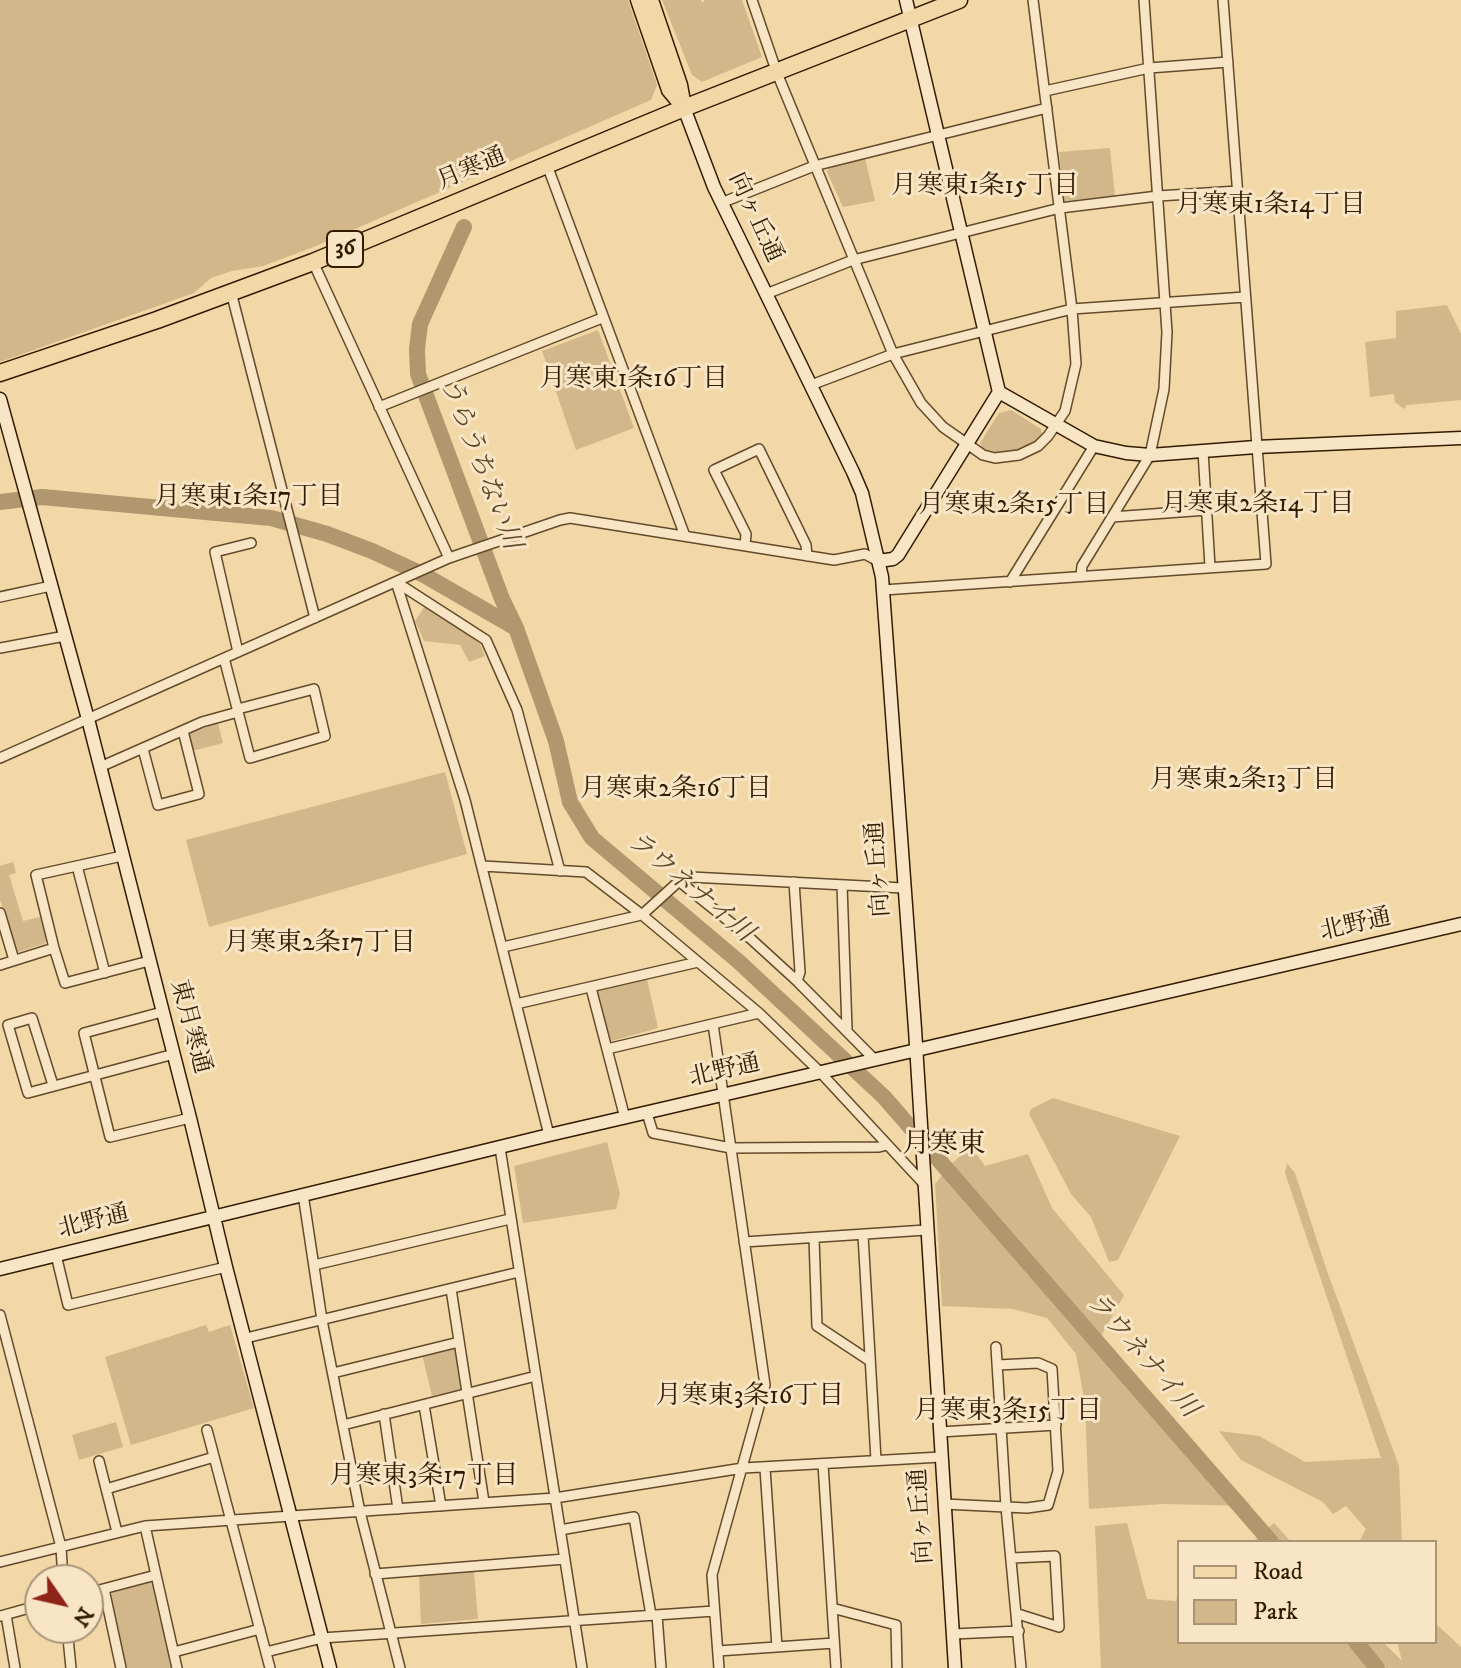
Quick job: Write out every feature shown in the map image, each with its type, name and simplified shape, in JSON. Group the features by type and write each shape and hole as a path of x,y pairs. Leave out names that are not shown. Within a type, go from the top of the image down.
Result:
{"highway":[{"name":"月寒通","path":"0,373 313,262 684,108 959,0"}],"main road":[{"path":"638,0 669,90 684,108"},
{"path":"651,0 680,85 684,108"}],"street":[{"path":"752,0 814,166 893,354 921,403 943,427 983,455 995,458 1019,455 1038,446 1056,426 1069,399 1074,375 1076,342 1033,0"},
{"path":"0,758 449,558 570,518 834,560 865,554 878,561 898,555 999,392 906,0"},
{"path":"1081,576 1082,566 1150,455 1164,389 1167,332 1144,0"},
{"path":"883,590 1266,564 1223,0"},
{"path":"1045,91 1149,68 1228,62"},
{"name":"向ヶ丘通","path":"684,108 721,203 862,493 878,561 883,590 916,1051 955,1668"},
{"path":"721,203 814,166 1047,108"},
{"path":"547,165 685,536"},
{"path":"766,294 853,260 1060,208 1158,196 1238,191"},
{"path":"313,262 449,558"},
{"path":"231,292 315,618"},
{"path":"811,385 893,354 1072,309 1245,297"},
{"path":"379,407 602,318"},
{"path":"999,392 1094,446 1150,455 1461,438"},
{"name":"東月寒通","path":"0,399 88,719 330,1668"},
{"path":"1010,582 1094,446"},
{"path":"745,546 746,534 714,470 759,449 806,545 807,556"},
{"path":"1203,451 1210,567"},
{"path":"1112,517 1207,510"},
{"path":"238,652 215,552 251,543"},
{"path":"396,582 453,756 549,1135"},
{"path":"396,582 486,640 517,710 560,871"},
{"path":"0,597 51,586"},
{"path":"0,648 65,636"},
{"path":"100,767 183,731 238,711 314,689 325,736 250,758 238,711 224,658"},
{"path":"143,749 158,805 199,794 183,731"},
{"path":"122,856 36,875 54,948 65,983 149,961"},
{"path":"77,866 105,973"},
{"path":"483,866 586,872 759,1013 823,1072 923,1183"},
{"path":"503,947 641,914 680,882 691,877 903,888"},
{"path":"680,882 797,981 847,1029 872,1060"},
{"path":"794,882 800,972 797,981"},
{"path":"842,885 847,1029"},
{"path":"0,913 14,960"},
{"name":"北野通","path":"0,1269 549,1135 1461,924"},
{"path":"0,965 54,948"},
{"path":"516,1004 698,962"},
{"path":"591,988 625,1118"},
{"path":"162,1012 84,1033 110,1137 190,1118"},
{"path":"607,1049 759,1013"},
{"path":"53,1085 32,1018 8,1025 28,1093 174,1054"},
{"path":"713,1024 765,1385 712,1575 719,1668"},
{"path":"647,1113 653,1133 731,1148 887,1145"},
{"path":"500,1148 582,1668"},
{"path":"303,1194 322,1320 360,1512 400,1668"},
{"path":"314,1265 510,1219"},
{"path":"744,1242 926,1230"},
{"path":"863,1235 876,1460"},
{"path":"814,1238 817,1326 870,1361"},
{"path":"56,1255 68,1305 226,1267"},
{"path":"246,1338 519,1272"},
{"path":"451,1289 484,1502"},
{"path":"0,1315 61,1547 62,1564"},
{"path":"333,1373 459,1342"},
{"path":"996,1347 1006,1507 1021,1668"},
{"path":"944,1504 1027,1508 1048,1505 1058,1471 1052,1369 1038,1363 998,1365"},
{"path":"343,1425 536,1376"},
{"path":"424,1405 441,1506"},
{"path":"384,1414 398,1509"},
{"path":"940,1432 1056,1425"},
{"path":"207,1430 270,1668"},
{"path":"106,1489 214,1457"},
{"path":"0,1560 145,1526 555,1498 743,1468 941,1457"},
{"path":"99,1461 117,1532"},
{"path":"823,1464 836,1668"},
{"path":"765,1468 777,1647"},
{"path":"560,1530 634,1517 654,1615 661,1668"},
{"path":"145,1526 177,1668"},
{"path":"1012,1558 1055,1556 1059,1627 1018,1614"},
{"path":"375,1574 565,1559"},
{"path":"121,1668 104,1589 156,1575"},
{"path":"832,1608 896,1625 897,1668"},
{"path":"15,1668 3,1616 24,1610"},
{"path":"266,1652 322,1638 714,1611"},
{"path":"174,1652 260,1629"},
{"path":"953,1634 1019,1631"},
{"path":"718,1651 834,1643"},
{"path":"69,1644 71,1668"}],"green space":[{"path":"0,0 628,0 657,85 651,100 316,246 263,266 211,278 194,293 0,362"},
{"path":"662,0 701,0 702,3 705,0 742,0 762,57 702,82 692,75"},
{"path":"1110,148 1115,196 1064,201 1059,152"},
{"path":"865,158 875,201 843,207 827,172 829,166"},
{"path":"1447,305 1461,334 1461,400 1407,405 1404,409 1395,402 1394,394 1370,397 1365,342 1396,338 1396,311"},
{"path":"598,330 634,428 576,450 542,351"},
{"path":"1011,410 1041,429 1042,435 1015,451 1001,453 983,449 980,443 999,413"},
{"path":"425,606 480,644 485,656 469,662 460,645 424,641 415,621"},
{"path":"218,723 223,743 192,751 190,733"},
{"path":"445,772 467,854 209,927 186,840"},
{"path":"13,862 16,873 9,875 23,921 40,917 46,940 44,944 18,952 0,900 0,866"},
{"path":"647,979 658,1028 612,1041 598,990"},
{"path":"1053,1098 1180,1136 1118,1260 1109,1262 1091,1217 1071,1194 1029,1114 1031,1109"},
{"path":"607,1142 620,1194 616,1209 523,1223 514,1166"},
{"path":"971,1147 985,1166 1028,1154 1052,1208 1124,1295 1100,1338 1251,1506 1163,1504 1089,1509 1085,1404 1076,1354 1047,1318 1013,1309 942,1306 935,1184 952,1163"},
{"path":"1287,1163 1295,1173 1327,1271 1399,1466 1402,1540 1360,1540 1366,1529 1346,1506 1333,1514 1323,1502 1241,1460 1219,1431 1259,1436 1305,1462 1381,1458 1285,1173"},
{"path":"206,1325 209,1332 230,1325 254,1408 131,1445 105,1357"},
{"path":"456,1346 463,1389 432,1396 422,1354"},
{"path":"116,1422 123,1447 79,1460 72,1435"},
{"path":"1127,1523 1147,1599 1176,1601 1177,1597 1177,1644 1385,1644 1402,1661 1398,1644 1437,1644 1437,1625 1461,1647 1461,1668 1101,1668 1095,1526"},
{"path":"1274,1523 1289,1540 1255,1540"},
{"path":"474,1571 478,1619 421,1624 419,1576"},
{"path":"150,1582 171,1668 126,1668 111,1596 113,1592"}],"waterway":[{"name":"ラウネナイ川","path":"464,227 420,324 418,374 502,599 516,628 556,741 570,802 592,838 738,961 884,1097 1269,1540"},
{"name":"ラウネナイ川","path":"0,502 42,497 271,518 372,551 424,575 516,628"},
{"name":"ラウネナイ川","path":"1358,1644 1377,1668"}],"district":[{"name":"月寒東1条15丁目","path":"985,188"},
{"name":"月寒東1条14丁目","path":"1271,207"},
{"name":"月寒東1条16丁目","path":"634,381"},
{"name":"月寒東1条17丁目","path":"249,499"},
{"name":"月寒東2条14丁目","path":"1258,506"},
{"name":"月寒東2条15丁目","path":"1014,507"},
{"name":"月寒東2条13丁目","path":"1244,782"},
{"name":"月寒東2条16丁目","path":"676,791"},
{"name":"月寒東2条17丁目","path":"320,945"},
{"name":"月寒東","path":"944,1146"},
{"name":"月寒東3条16丁目","path":"750,1398"},
{"name":"月寒東3条15丁目","path":"1008,1413"},
{"name":"月寒東3条17丁目","path":"424,1478"}],"water label":[{"name":"うらうちない川","path":"479,464"}]}
